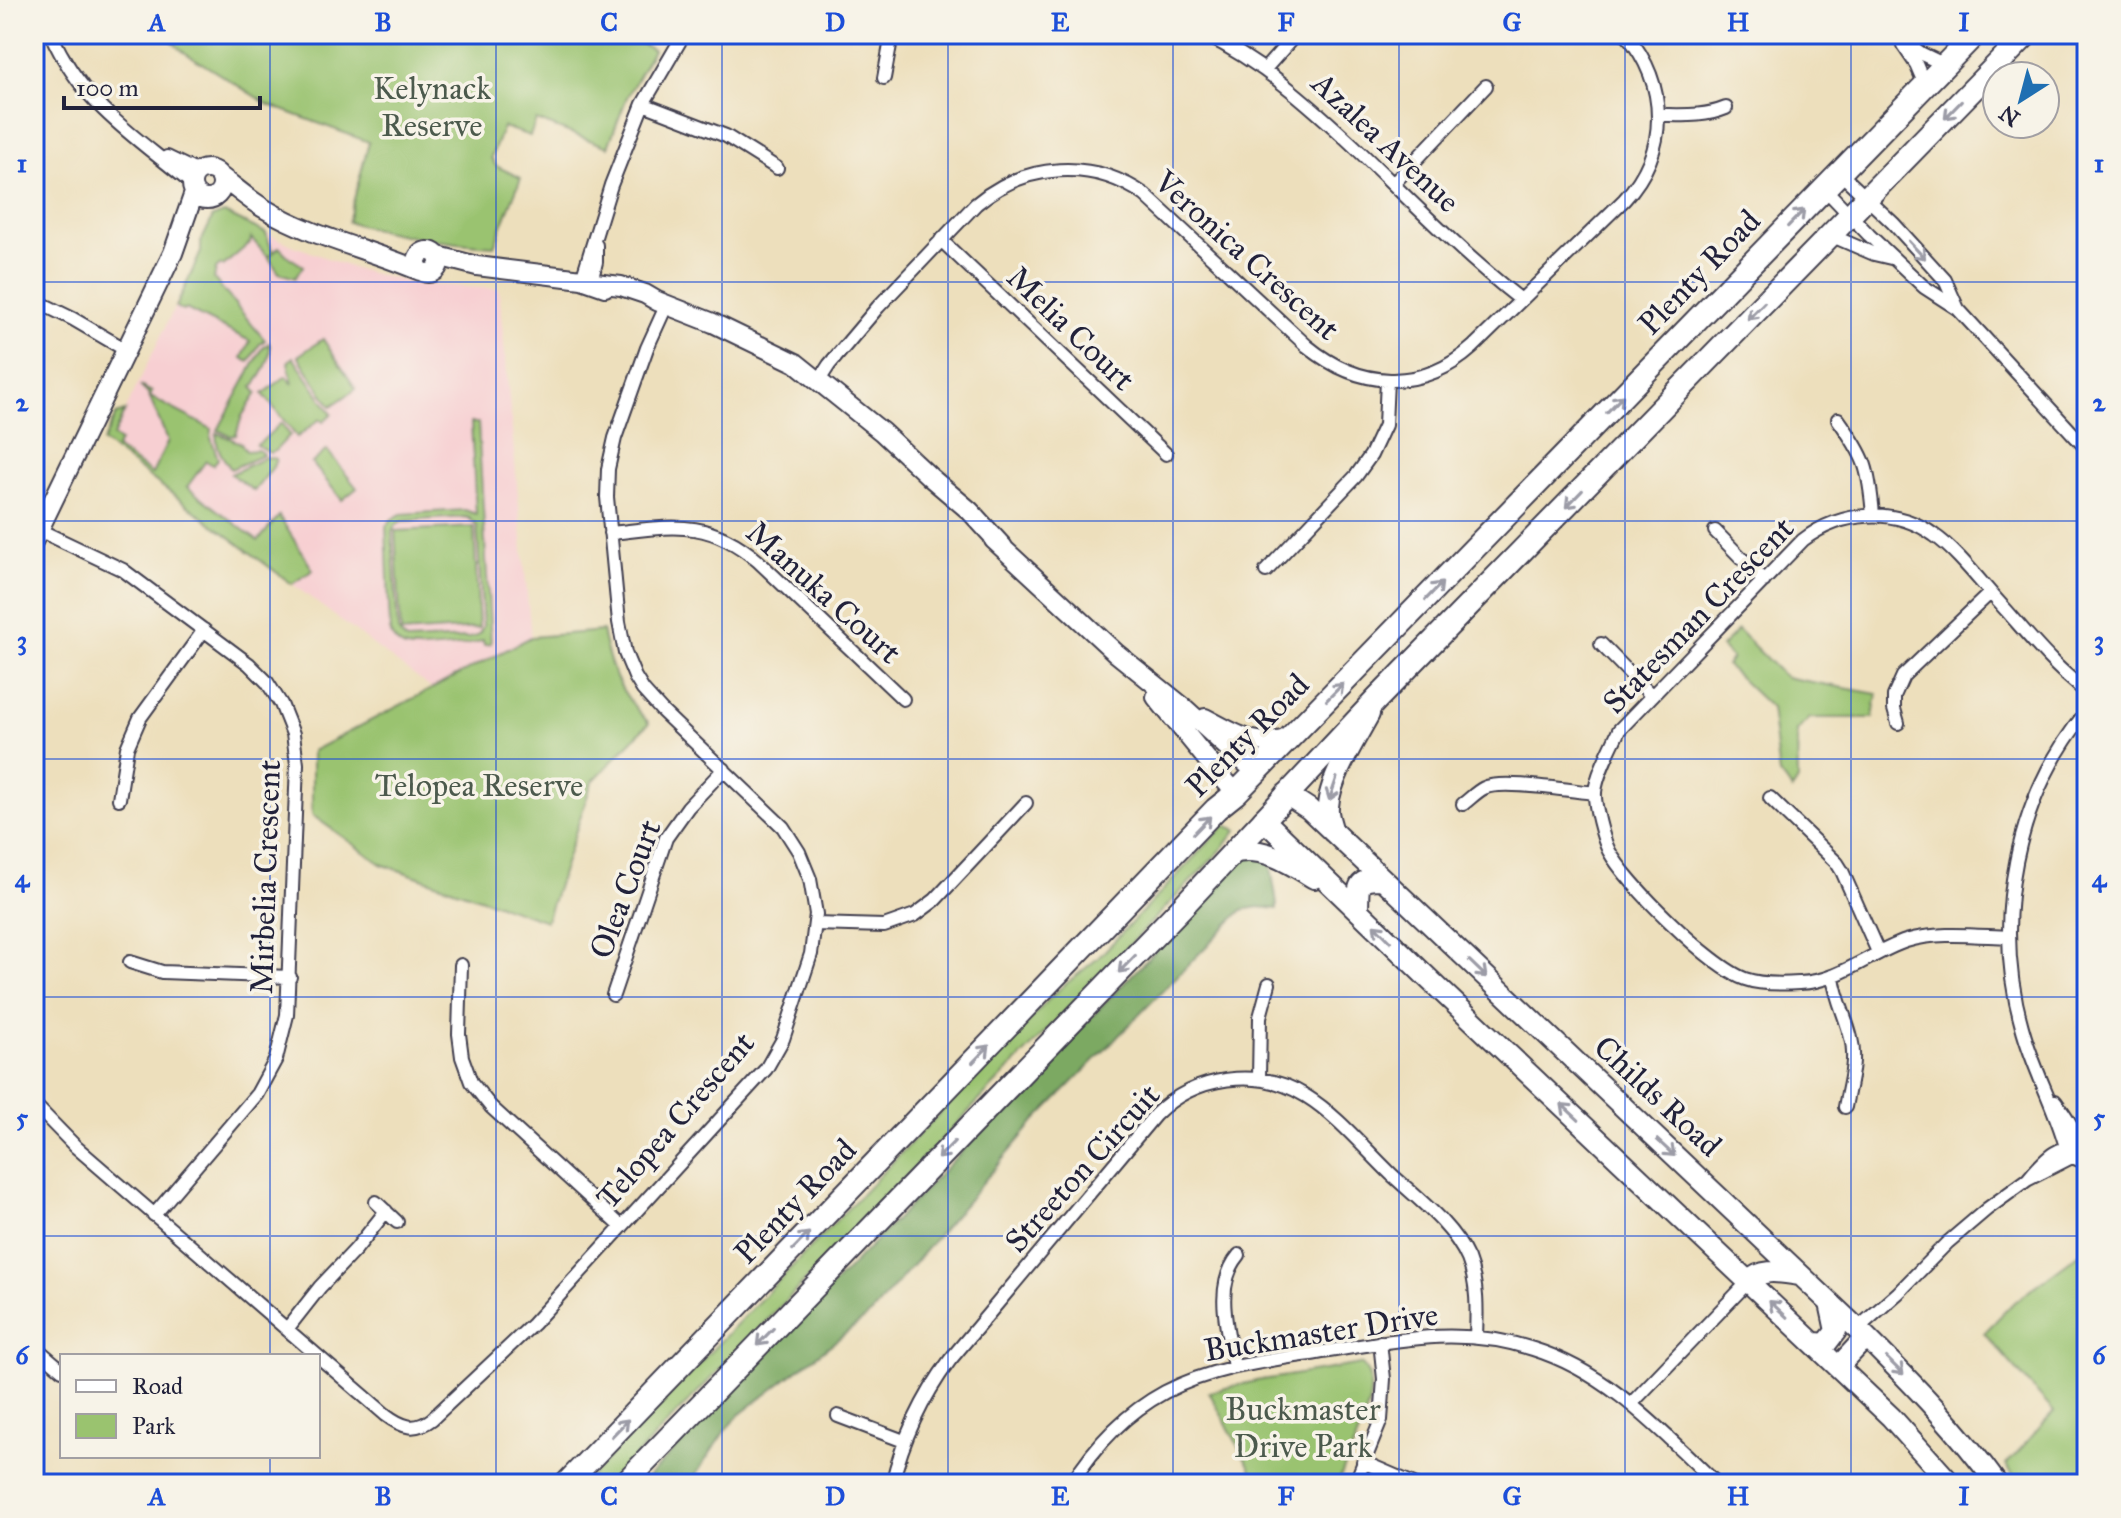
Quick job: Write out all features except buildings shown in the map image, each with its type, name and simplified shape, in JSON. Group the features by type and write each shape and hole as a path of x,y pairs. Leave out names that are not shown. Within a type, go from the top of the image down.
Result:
{"highway":[{"name":"Plenty Road","path":"566,1484 1216,809 1257,772 1975,34"},
{"path":"624,1484 1377,699 2027,34"},
{"name":"Childs Road","path":"1257,772 1286,794"},
{"path":"1236,793 1263,819"}],"main road":[{"path":"1333,832 1327,811 1329,799 1341,767 1377,699"},
{"name":"Childs Road","path":"1286,794 1309,809 1862,1333 1923,1394 1974,1452 1997,1484"},
{"path":"1263,819 1815,1343 1891,1417 1951,1484"},
{"path":"1232,853 1245,850 1270,855 1288,862 1342,894"},
{"path":"1358,909 1362,882 1381,879"},
{"path":"1749,1281 1757,1274 1772,1272 1800,1275"},
{"path":"1815,1343 1826,1344 1836,1331 1830,1303"},
{"path":"1834,1362 1862,1333"}],"street":[{"path":"51,34 64,60 97,104 123,129 202,189 263,208 320,235 371,253 428,263 477,266 589,281 633,298 661,302 760,346 793,370 819,383 882,432 970,511 1003,547 1116,653 1257,772"},
{"path":"589,281 596,262 597,234 611,185 643,104 684,34"},
{"path":"884,78 892,34"},
{"name":"Azalea Avenue","path":"1204,34 1265,69 1304,100 1516,305"},
{"path":"1265,69 1296,34"},
{"name":"Veronica Crescent","path":"819,383 835,370 847,346 878,307 987,195 1016,179 1069,169 1105,175 1134,187 1156,203 1318,356 1351,373 1387,380 1414,378 1448,365 1465,354 1632,191 1650,159 1657,134 1658,115 1652,77 1641,54 1626,34"},
{"path":"1896,36 1945,65"},
{"path":"1896,36 1916,64 1925,85"},
{"path":"1393,184 1486,86"},
{"path":"643,104 726,136 777,168"},
{"path":"1658,115 1702,115 1726,108"},
{"path":"202,189 222,187 220,176 263,208"},
{"path":"1831,180 1866,198 1893,223 1945,280 1958,309"},
{"path":"1831,180 1850,215 1924,287 1958,309 2087,449"},
{"path":"36,535 202,189"},
{"path":"1830,235 1894,259"},
{"name":"Melia Court","path":"941,240 1166,454"},
{"path":"34,300 128,346"},
{"name":"Telopea Crescent","path":"320,1357 394,1421 406,1427 419,1427 432,1419 524,1333 760,1077 783,1039 806,973 814,941 814,892 799,852 777,821 643,690 629,665 619,622 607,484 610,454 647,348 660,323 661,302"},
{"path":"1266,571 1356,476 1371,455 1385,425 1387,380"},
{"path":"1838,419 1865,462 1873,515"},
{"name":"Statesman Crescent","path":"2009,937 1923,938 1908,941 1878,952 1833,977 1803,983 1745,979 1717,963 1634,886 1619,867 1608,849 1601,828 1595,793 1604,762 1619,730 1803,540 1838,521 1873,515 1894,517 1934,534 2053,662 2087,693"},
{"name":"Manuka Court","path":"610,533 692,528 707,530 736,544 758,561 903,699"},
{"path":"1715,531 1764,581"},
{"name":"Mirbelia Crescent","path":"36,535 123,570 249,664 267,682 281,704 293,734 297,773 290,977 285,1031 270,1073 249,1104 154,1215"},
{"path":"1898,723 1894,696 1903,676 1912,664 1990,593"},
{"path":"119,799 127,748 140,718 204,630"},
{"path":"1601,644 1651,695"},
{"path":"1116,653 1236,793"},
{"path":"1182,706 1247,740 1276,742 1290,738"},
{"path":"1862,1333 1964,1228 2027,1180 2075,1150 2077,1141 2068,1121 2044,1086 2022,1028 2010,966 2009,937 2014,870 2029,815 2061,746 2087,711"},
{"name":"Olea Court","path":"613,995 666,838 688,807 724,769"},
{"path":"1463,804 1490,786 1514,785 1595,793"},
{"path":"1770,798 1837,863 1878,952"},
{"path":"815,924 884,926 915,915 935,900 1026,803"},
{"path":"130,962 162,972 290,977"},
{"path":"461,965 459,1034 462,1057 471,1082 491,1107 622,1227"},
{"path":"1833,977 1838,1003 1852,1040 1852,1068 1845,1107"},
{"path":"1259,1079 1260,1017 1269,984"},
{"name":"Streeton Circuit","path":"892,1484 904,1441 923,1399 950,1360 1155,1115 1174,1098 1205,1084 1238,1078 1259,1079 1288,1087 1317,1105 1425,1205 1453,1234 1469,1261 1477,1296 1476,1337"},
{"name":"Telopea Crescent","path":"34,1104 58,1131 316,1354"},
{"path":"2075,1150 2087,1163"},
{"path":"287,1329 320,1287 350,1256 381,1207 397,1222"},
{"path":"1234,1367 1223,1293 1228,1272 1239,1255"},
{"path":"1631,1404 1749,1281"},
{"name":"Buckmaster Drive","path":"1071,1484 1105,1440 1140,1408 1182,1384 1234,1367 1380,1342 1448,1335 1476,1337 1534,1349 1596,1379 1631,1404 1717,1484"},
{"path":"1355,1484 1376,1436 1384,1402 1380,1342"},
{"path":"34,1346 60,1368"},
{"path":"838,1416 904,1441"},
{"path":"1363,1462 1414,1484"}],"shaded area":[{"path":"224,213 292,245 358,270 417,284 499,289 531,637 432,689 103,442 116,415 125,411 201,252 201,242 213,216"}],"green space":[{"name":"Kelynack Reserve","path":"164,34 624,34 653,50 627,97 608,147 536,120 530,136 503,127 491,158 496,166 521,178 494,246 420,238 348,222 369,142 269,105 184,52"},
{"path":"224,213 266,233 273,253 279,247 303,266 295,278 279,273 269,258 272,254 267,256 251,238 250,243 216,269 214,279 265,340 249,362 242,358 250,341 176,307 213,217"},
{"path":"323,339 356,389 331,406 298,356"},
{"path":"269,343 266,366 252,387 257,393 242,416 236,435 230,436 218,430 262,349"},
{"path":"293,357 332,414 323,422 320,419 297,437 263,394 286,376 293,384 288,362"},
{"path":"140,386 152,392 150,397 212,429 211,438 218,459 213,465 206,461 187,487 258,541 279,516 313,570 292,584 103,442 116,415 125,411 113,436 120,442 116,448 152,474 168,441 148,394"},
{"path":"281,423 290,435 275,451 270,453 256,445 261,442"},
{"path":"471,423 478,423 491,644 484,645 483,640 443,648 403,647 390,633 386,526 401,514 465,510 476,514","holes":["469,518 477,526 481,631 469,638 406,641 398,631 392,532 402,521"]},
{"path":"217,433 241,443 246,451 257,450 263,455 231,469 218,447"},
{"path":"327,450 357,488 342,500 312,463"},
{"path":"266,457 276,459 254,491 231,474"},
{"path":"474,527 479,628 401,633 395,531"},
{"path":"1738,630 1785,677 1877,694 1873,718 1810,718 1797,731 1798,780 1792,790 1779,775 1771,708 1726,665 1732,658 1721,647"},
{"name":"Telopea Reserve","path":"602,631 618,681 649,723 592,782 546,921 381,864 312,815 312,751 531,637"},
{"path":"1225,825 1237,830 1222,849 609,1484 583,1484 1056,992 1098,958"},
{"path":"1262,840 1273,847 1271,862 1277,909 1258,907 1242,910 1035,1121 872,1313 739,1415 726,1429 690,1484 641,1484"},
{"path":"2087,1248 2087,1484 2020,1484 2006,1465 2054,1412 1984,1333 2014,1302"},
{"name":"Buckmaster Drive Park","path":"1361,1364 1368,1375 1368,1405 1338,1484 1259,1484 1209,1392"}]}
